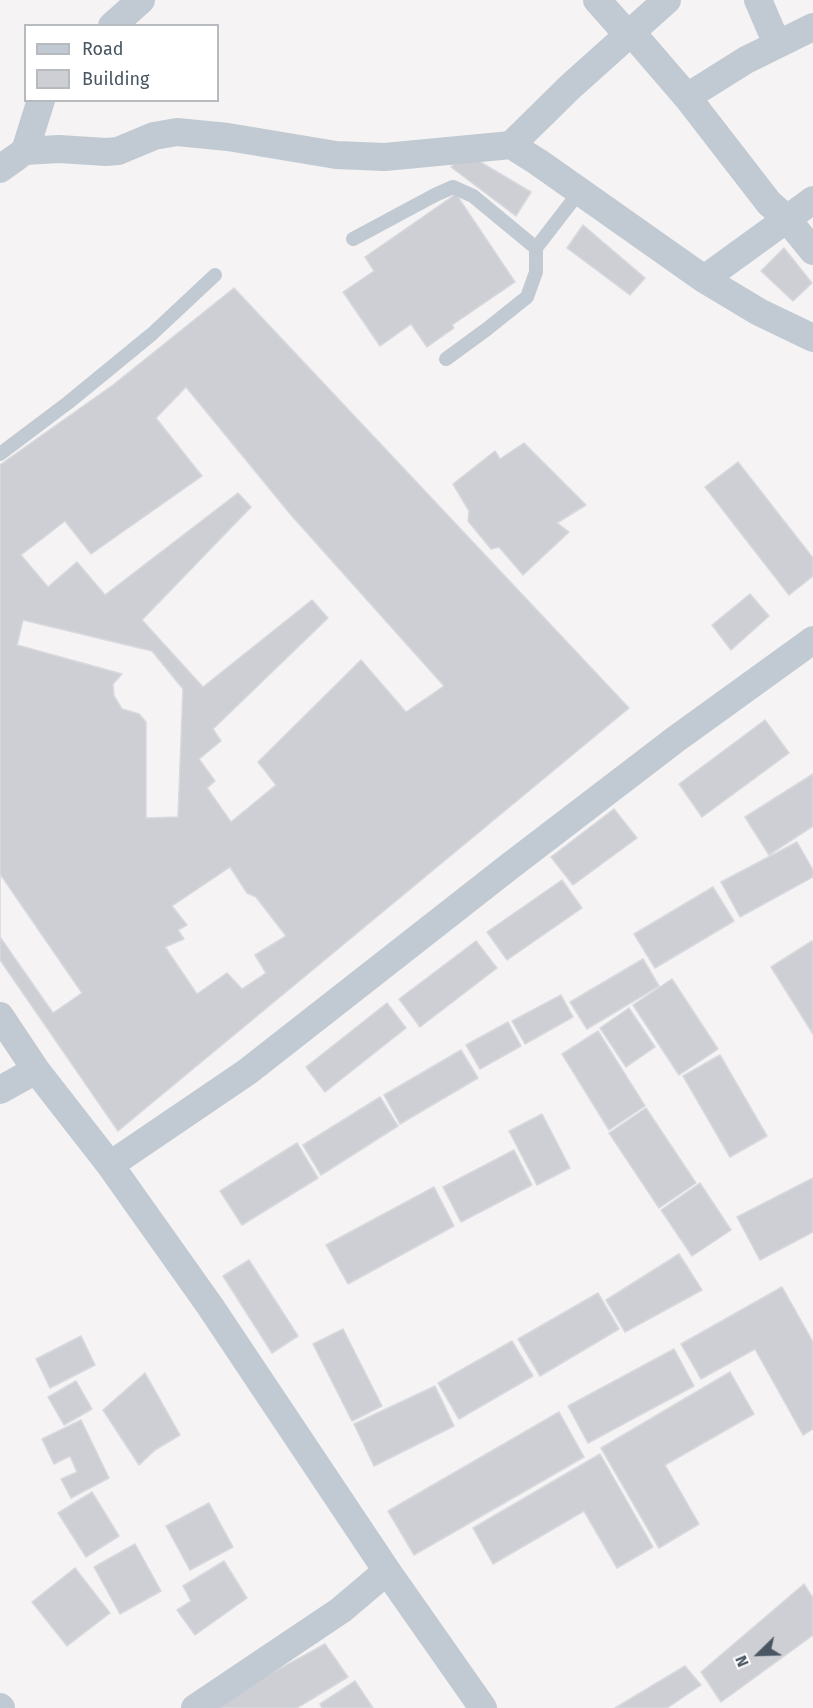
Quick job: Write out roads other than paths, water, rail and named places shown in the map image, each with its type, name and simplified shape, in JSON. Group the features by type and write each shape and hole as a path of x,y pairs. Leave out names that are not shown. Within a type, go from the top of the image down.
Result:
{"street":[{"path":"114,24 141,0"},
{"path":"597,0 687,97 769,203 786,218 813,251"},
{"path":"511,145 570,87 667,0"},
{"path":"758,0 777,44"},
{"path":"687,97 746,60 813,27"},
{"path":"25,151 40,102"},
{"path":"0,169 25,151 59,149 118,151 154,136 177,132 228,136 336,155 375,156 511,145 704,279 759,312 813,338"},
{"path":"704,279 813,200"},
{"path":"110,1165 247,1072 676,739 813,640"},
{"path":"0,1016 36,1070 110,1165 210,1306 387,1571 483,1708"},
{"path":"0,1090 36,1070"},
{"path":"195,1708 341,1610 387,1571"}],"lane":[{"path":"353,239 453,187 473,196 536,248"},
{"path":"446,359 527,297 536,272 536,248 580,191"},
{"path":"0,454 69,402 152,334 214,275"}]}
